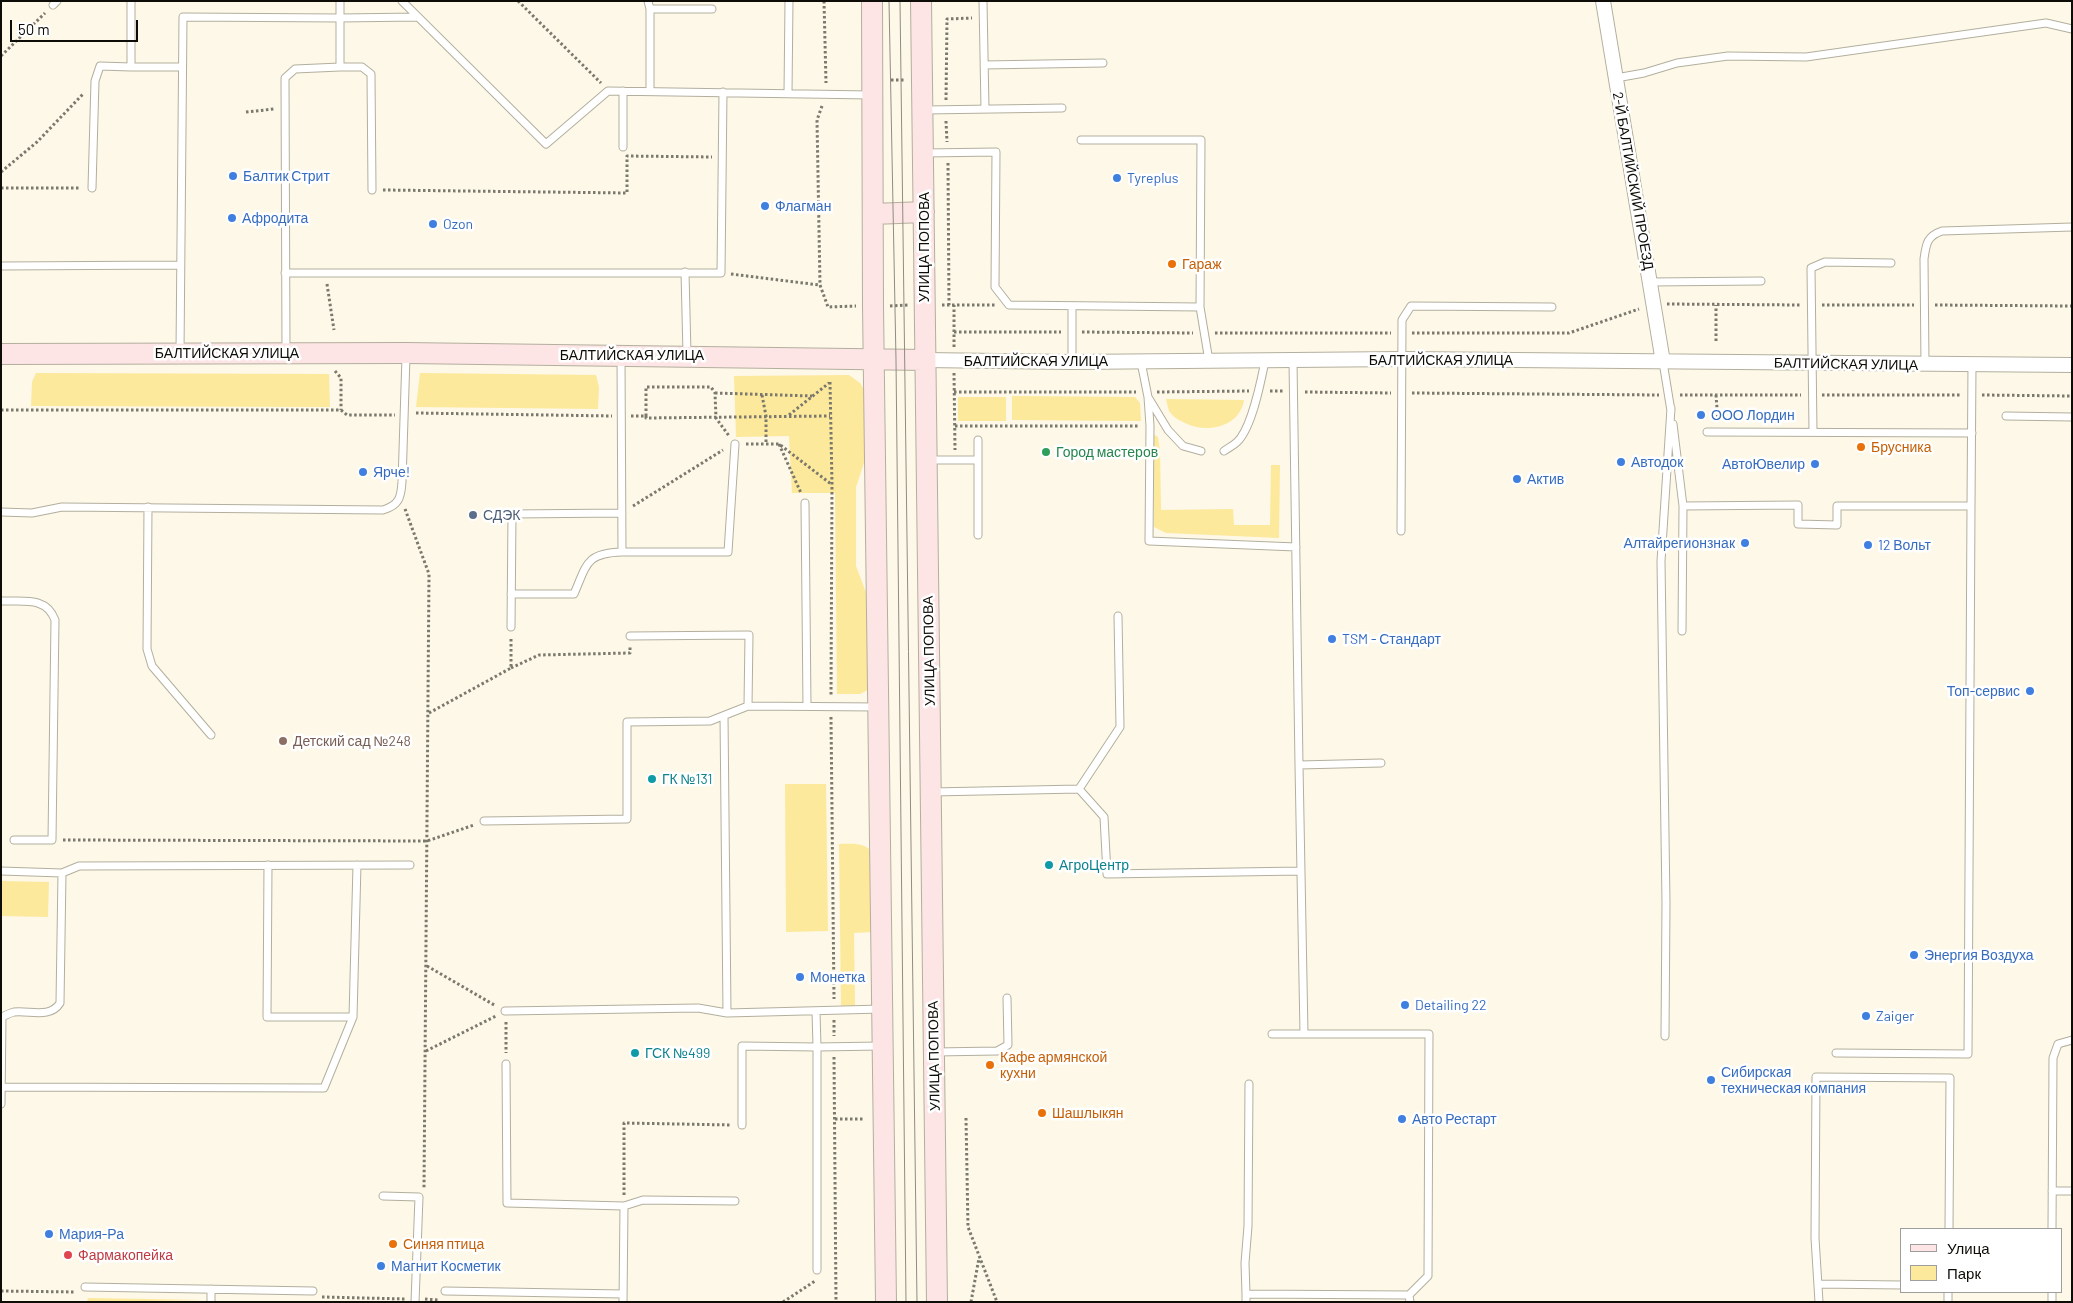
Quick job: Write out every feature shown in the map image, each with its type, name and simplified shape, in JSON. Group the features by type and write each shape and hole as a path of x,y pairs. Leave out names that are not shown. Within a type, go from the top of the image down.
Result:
{"main road":[{"path":"872,1 874,359 886,1302"},
{"name":"УЛИЦА ПОПОВА","path":"920,1 937,1302"},
{"path":"873,214 924,212"},
{"name":"БАЛТИЙСКАЯ УЛИЦА","path":"1,354 286,352 925,360"}],"street":[{"name":"2-Й БАЛТИЙСКИЙ ПРОЕЗД","path":"1603,1 1663,362"},
{"name":"БАЛТИЙСКАЯ УЛИЦА","path":"925,360 1072,362 1403,360 2072,365"}],"lane":[{"path":"131,1 132,67"},
{"path":"340,1 340,67"},
{"path":"402,1 546,144 608,91 872,95"},
{"path":"788,93 789,1"},
{"path":"983,1 985,109"},
{"path":"650,91 649,5 712,9"},
{"path":"180,353 183,17 418,17"},
{"path":"1616,78 1644,73 1677,63 1728,56 1806,57 2046,23 2072,29"},
{"path":"984,65 1102,63"},
{"path":"92,188 94,81 100,66 182,67"},
{"path":"286,352 284,107 285,78 295,69 362,67 371,74 372,190"},
{"path":"623,91 623,147"},
{"path":"285,273 721,273 723,92"},
{"path":"922,111 1062,108"},
{"path":"1081,140 1201,140 1200,307 1209,361"},
{"path":"923,153 996,152 995,287 1009,305 1200,307"},
{"path":"1926,365 1925,252 1928,239 1933,234 1942,231 2072,228"},
{"path":"1813,432 1814,364 1811,268 1825,262 1891,263"},
{"path":"1,266 180,265"},
{"path":"685,272 688,356"},
{"path":"1650,282 1761,281"},
{"path":"1072,306 1072,362"},
{"path":"1401,531 1402,320 1411,306 1552,307"},
{"path":"1,512 32,513 62,507 383,510 394,506 401,498 406,353"},
{"path":"621,355 622,552"},
{"path":"1224,451 1238,442 1245,431 1259,391 1265,361"},
{"path":"1293,361 1304,1034"},
{"path":"1141,362 1148,394 1150,426 1149,540 1296,546"},
{"path":"1663,362 1683,506 1682,631"},
{"path":"1836,1053 1968,1054 1972,365"},
{"path":"1148,394 1168,430 1183,446 1201,451"},
{"path":"1665,1036 1666,903 1661,561 1670,408"},
{"path":"2006,416 2072,417"},
{"path":"1707,432 1972,433"},
{"path":"978,440 978,535"},
{"path":"511,594 574,594 587,564 593,557 605,552 728,552 734,444"},
{"path":"926,460 978,460"},
{"path":"805,503 807,706"},
{"path":"1683,506 1798,505 1798,524 1837,525 1837,506 1971,506"},
{"path":"148,507 147,649 152,666 212,735"},
{"path":"511,627 512,514 622,513"},
{"path":"1,601 37,602 46,605 52,612 55,620 52,840 14,840"},
{"path":"1079,790 1120,727 1118,616"},
{"path":"630,636 748,635 748,706"},
{"path":"484,821 628,819 627,722 710,721 748,706 878,706"},
{"path":"724,716 728,1013"},
{"path":"1300,765 1381,763"},
{"path":"931,792 1079,790 1104,817 1107,874 1301,871"},
{"path":"268,865 266,1016 353,1018"},
{"path":"1,1087 324,1088 353,1018 357,865"},
{"path":"1,871 62,873 79,866 410,865"},
{"path":"1,1104 2,1016 13,1012 49,1012 56,1009 60,1003 62,873"},
{"path":"934,1052 997,1050 1008,1045 1007,998"},
{"path":"505,1011 698,1008 728,1013 882,1009"},
{"path":"816,1011 817,1270"},
{"path":"1249,1084 1246,1298 1409,1298 1428,1276 1429,1034 1272,1034"},
{"path":"2052,1228 2053,1058 2058,1044 2072,1040"},
{"path":"742,1125 742,1046 882,1046"},
{"path":"506,1064 507,1203 624,1206 644,1200 735,1201"},
{"path":"1819,1302 1815,1238 1816,1077 1950,1078 1949,1228"},
{"path":"2052,1191 2072,1191"},
{"path":"383,1196 419,1197 415,1300"},
{"path":"446,1291 623,1298 624,1206"},
{"path":"1818,1284 1900,1285"},
{"path":"85,1289 211,1289 315,1294"},
{"path":"211,1289 211,1302"}],"path":[{"path":"518,1 608,91"},
{"path":"824,1 826,94 817,120 820,285 828,307"},
{"path":"1,56 55,3"},
{"path":"1,172 37,142 94,81"},
{"path":"246,112 284,107"},
{"path":"372,190 627,194 627,156 722,156"},
{"path":"1,188 92,188"},
{"path":"325,273 334,330"},
{"path":"721,273 820,285"},
{"path":"954,332 1569,333 1654,304 2072,306"},
{"path":"954,305 955,460"},
{"path":"1716,305 1716,341"},
{"path":"335,371 341,378 341,410"},
{"path":"788,416 830,382 836,1302"},
{"path":"646,416 646,387 711,387 715,394 716,418"},
{"path":"954,392 1148,394 1259,391 2072,396"},
{"path":"715,394 812,396"},
{"path":"762,395 766,416 766,444"},
{"path":"1716,395 1718,432"},
{"path":"1,410 341,410 347,415 405,415 420,413 646,416 646,418 830,416"},
{"path":"954,426 1150,426"},
{"path":"622,513 734,444"},
{"path":"805,503 779,444 832,484"},
{"path":"401,498 429,574 424,1191 419,1197"},
{"path":"511,627 511,668"},
{"path":"428,713 539,655 630,653 630,636"},
{"path":"52,840 427,841 484,821"},
{"path":"427,966 505,1011"},
{"path":"426,1051 505,1011"},
{"path":"505,1011 506,1064"},
{"path":"966,1118 968,1227 997,1302"},
{"path":"834,1119 865,1119"},
{"path":"624,1206 624,1124 742,1125"},
{"path":"971,1302 979,1257"},
{"path":"829,1272 836,1267"},
{"path":"784,1302 821,1277"},
{"path":"1,1290 85,1289"},
{"path":"315,1294 355,1300 445,1300"}],"green space":[{"path":"36,373 329,374 330,407 31,406 32,382"},
{"path":"420,373 596,375 599,387 598,409 416,407"},
{"path":"849,375 860,383 866,393 868,451 856,487 856,566 870,603 868,690 860,694 837,694 835,493 792,493 789,436 736,437 734,376"},
{"path":"1012,396 1135,397 1140,403 1141,421 1012,420"},
{"path":"958,397 1006,397 1006,421 958,421"},
{"path":"1166,399 1244,400 1236,417 1229,422 1221,426 1203,428 1185,423 1174,417 1169,411"},
{"path":"1153,434 1158,437 1160,451 1161,510 1233,509 1234,525 1270,525 1271,465 1280,465 1279,538 1166,533 1154,527"},
{"path":"785,784 826,784 828,931 786,932"},
{"path":"839,844 862,845 873,853 873,932 854,933 855,1006 841,1006"},
{"path":"1,881 49,882 48,917 1,916"},
{"path":"88,1298 204,1300 87,1302"}],"tram line":[{"path":"889,1 896,360 906,1302"},
{"path":"900,1 917,1302"}],"place":[{"name":"Балтик Стрит","path":"233,176"},
{"name":"Tyreplus","path":"1117,178"},
{"name":"Флагман","path":"765,206"},
{"name":"Афродита","path":"232,218"},
{"name":"Ozon","path":"433,224"},
{"name":"Гараж","path":"1172,264"},
{"name":"ООО Лордин","path":"1701,415"},
{"name":"Брусника","path":"1861,447"},
{"name":"Город мастеров","path":"1046,452"},
{"name":"Автодок","path":"1621,462"},
{"name":"АвтоЮвелир","path":"1815,464"},
{"name":"Ярче!","path":"363,472"},
{"name":"Актив","path":"1517,479"},
{"name":"СДЭК","path":"473,515"},
{"name":"Алтайрегионзнак","path":"1745,543"},
{"name":"12 Вольт","path":"1868,545"},
{"name":"TSM - Стандарт","path":"1332,639"},
{"name":"Топ-сервис","path":"2030,691"},
{"name":"Детский сад №248","path":"283,741"},
{"name":"ГК №131","path":"652,779"},
{"name":"АгроЦентр","path":"1049,865"},
{"name":"Энергия Воздуха","path":"1914,955"},
{"name":"Монетка","path":"800,977"},
{"name":"Detailing 22","path":"1405,1005"},
{"name":"Zaiger","path":"1866,1016"},
{"name":"ГСК №499","path":"635,1053"},
{"name":"Кафе армянской кухни","path":"990,1065"},
{"name":"Сибирская техническая компания","path":"1711,1080"},
{"name":"Шашлыкян","path":"1042,1113"},
{"name":"Авто Рестарт","path":"1402,1119"},
{"name":"Мария-Ра","path":"49,1234"},
{"name":"Синяя птица","path":"393,1244"},
{"name":"Фармакопейка","path":"68,1255"},
{"name":"Магнит Косметик","path":"381,1266"}]}
